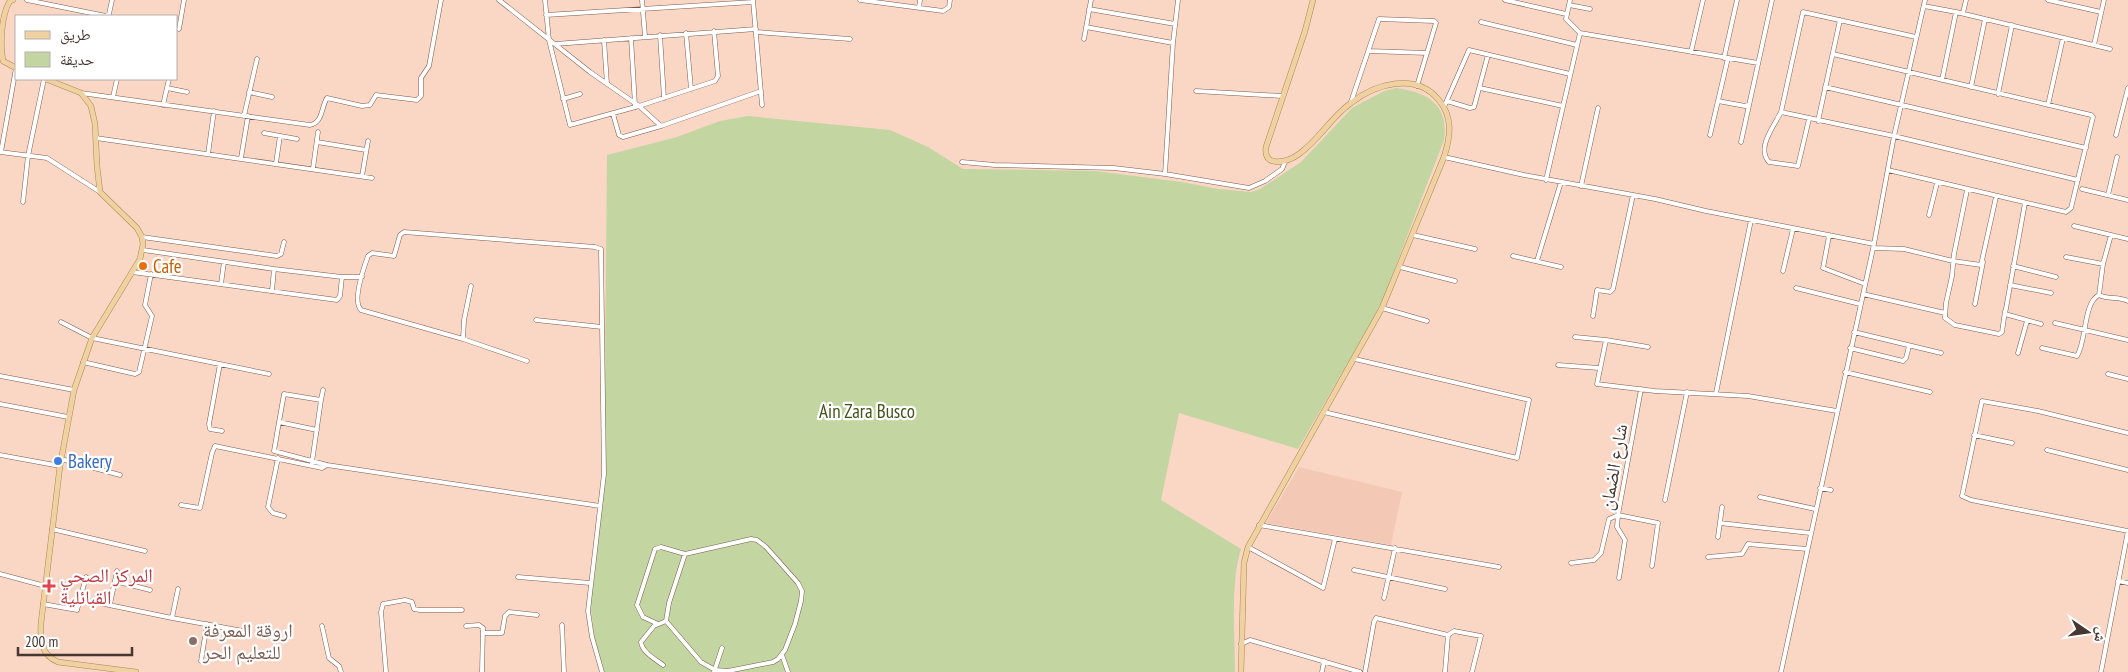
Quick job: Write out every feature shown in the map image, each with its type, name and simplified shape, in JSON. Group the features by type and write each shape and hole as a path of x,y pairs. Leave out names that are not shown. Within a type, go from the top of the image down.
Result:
{"main road":[{"path":"11,0 6,7 0,49 2,61 15,68"},
{"path":"1241,672 1244,563 1248,547 1382,308 1444,157 1450,127 1444,107 1436,97 1417,86 1404,83 1387,85 1351,102 1308,147 1285,162 1271,160 1266,156 1265,151 1305,32 1313,0"},
{"path":"54,80 81,93 94,115 96,166 100,192 136,228 142,237 143,250 140,259 92,338 74,390 61,458 43,604 41,641 49,657 66,664 134,672"}],"street":[{"path":"27,0 101,15"},
{"path":"108,15 112,0"},
{"path":"179,30 184,0"},
{"path":"81,93 310,126 316,124 319,120 327,98 368,106 376,95 419,99 421,96 420,78 429,66 441,0"},
{"path":"499,0 661,126"},
{"path":"544,0 549,40 570,125 664,98 717,79 714,31"},
{"path":"642,0 645,36"},
{"path":"860,0 891,2 919,8 947,10 950,0"},
{"path":"919,8 920,0"},
{"path":"1084,39 1091,0"},
{"path":"1165,174 1173,43 1178,0"},
{"path":"1505,0 1566,14"},
{"path":"1570,0 1566,21 1580,33 1758,63"},
{"path":"1691,52 1703,0"},
{"path":"1710,135 1737,0"},
{"path":"1741,142 1772,0"},
{"path":"1781,672 1850,348 1874,246 1894,136 1925,0"},
{"path":"1963,14 1966,0"},
{"path":"2048,0 2101,12"},
{"path":"2094,45 2104,0"},
{"path":"546,15 753,1 762,105"},
{"path":"1569,5 1590,9"},
{"path":"1924,6 2110,49"},
{"path":"1089,9 1175,24"},
{"path":"1942,80 1956,12"},
{"path":"1809,119 1798,166 1769,162 1766,159 1764,147 1781,112 1802,13 1916,37"},
{"path":"1351,102 1379,19 1436,23 1417,86"},
{"path":"1971,87 1985,19"},
{"path":"1818,121 1840,20"},
{"path":"1481,22 1577,45"},
{"path":"1998,94 2012,25"},
{"path":"1086,27 1173,43"},
{"path":"555,44 714,31 756,30 850,38"},
{"path":"686,33 691,88"},
{"path":"1546,180 1580,33"},
{"path":"660,35 664,98"},
{"path":"632,38 637,106"},
{"path":"2048,105 2064,38"},
{"path":"604,40 607,84"},
{"path":"1369,50 1427,53"},
{"path":"1444,107 1467,52 1472,50 1570,74"},
{"path":"1832,54 1909,71 2093,117 2078,180 2069,211 2066,212 1888,170"},
{"path":"1447,101 1473,108 1488,55"},
{"path":"241,158 249,92 257,58"},
{"path":"15,74 1,152 52,160 100,192"},
{"path":"23,202 28,156 45,80"},
{"path":"113,97 117,80"},
{"path":"163,105 169,80"},
{"path":"167,88 187,92"},
{"path":"1480,88 1563,106"},
{"path":"1825,88 2086,148"},
{"path":"2116,135 2128,88"},
{"path":"612,114 619,135 622,137 661,126 761,91"},
{"path":"1196,91 1282,96"},
{"path":"249,92 272,97"},
{"path":"563,98 580,94"},
{"path":"1718,100 1748,105"},
{"path":"1581,186 1598,108"},
{"path":"208,154 214,112"},
{"path":"1781,112 1894,136 2078,180"},
{"path":"313,168 318,132"},
{"path":"264,133 297,139"},
{"path":"276,163 280,136"},
{"path":"96,138 372,178"},
{"path":"362,176 368,141"},
{"path":"317,142 366,150"},
{"path":"1444,157 1546,180 1633,195 1874,246 1904,249 1976,265 1981,265 1983,262"},
{"path":"2108,195 2117,157"},
{"path":"962,162 995,166 1106,167 1165,174 1249,188 1265,181 1282,169 1285,162"},
{"path":"1537,261 1561,182"},
{"path":"1929,215 1937,183"},
{"path":"2082,189 2128,200"},
{"path":"1967,190 1953,261 1945,318 1950,323 1998,334 2002,332 2004,311 2026,203"},
{"path":"1593,316 1597,290 1610,292 1613,289 1633,195"},
{"path":"1975,304 1996,197"},
{"path":"1716,393 1751,220"},
{"path":"2074,226 2128,239"},
{"path":"1783,271 1793,229"},
{"path":"527,361 463,339 361,310 357,303 362,277 370,253 392,257 396,255 400,235 404,232 598,247 602,252 604,466 590,583 589,622 602,672"},
{"path":"1413,235 1475,250"},
{"path":"2042,348 2077,356 2085,330 2088,311 2093,298 2099,294 2103,264 2111,235"},
{"path":"1829,236 1823,268 1865,284"},
{"path":"142,237 277,256 281,254 284,242"},
{"path":"143,250 274,269 342,277 362,277"},
{"path":"1513,256 1561,267"},
{"path":"2066,257 2103,264"},
{"path":"221,284 224,262"},
{"path":"2014,266 2056,277"},
{"path":"1400,267 1455,281"},
{"path":"272,291 274,269"},
{"path":"132,272 337,300 340,296 342,277"},
{"path":"83,362 135,374 140,370 152,316 145,305 151,274"},
{"path":"2010,285 2051,294"},
{"path":"463,339 464,320 471,286"},
{"path":"1796,288 1860,304"},
{"path":"1862,294 1945,313"},
{"path":"2099,294 2107,298 2120,297 2128,301"},
{"path":"1382,308 1426,321"},
{"path":"2004,311 2006,316 2041,324"},
{"path":"536,320 602,328"},
{"path":"2018,354 2027,321"},
{"path":"61,322 92,338 269,374"},
{"path":"2055,323 2128,340"},
{"path":"1854,332 1941,353"},
{"path":"1575,337 1648,347"},
{"path":"1606,340 1599,368 1598,384 1641,389 1748,396 1837,411"},
{"path":"1850,348 1903,360 1906,358 1910,346"},
{"path":"1324,412 1517,458 1530,400 1355,359"},
{"path":"220,364 209,424 210,429 222,431"},
{"path":"1558,365 1599,368"},
{"path":"1845,372 1930,392"},
{"path":"2108,374 2128,379"},
{"path":"0,376 74,390"},
{"name":"شارع الضمان","path":"1619,578 1625,540 1617,527 1618,516 1641,389"},
{"path":"312,462 323,390"},
{"path":"1665,500 1687,392"},
{"path":"322,400 284,394 274,451 327,465 600,506"},
{"path":"2101,672 2128,531 1963,497 1962,490 1981,403 1985,400 2128,433"},
{"path":"0,404 68,417"},
{"path":"279,422 316,430"},
{"path":"1974,435 2012,443"},
{"path":"181,505 200,508 215,446 322,468 327,465"},
{"path":"2047,450 2128,470"},
{"path":"0,455 60,466"},
{"path":"61,458 120,475"},
{"path":"278,458 268,507 272,513 284,516"},
{"path":"1820,488 1831,490"},
{"path":"1760,497 1815,510"},
{"path":"1718,537 1722,508"},
{"path":"1571,564 1598,557 1602,553 1607,522 1609,519 1618,516 1658,523 1652,566"},
{"path":"1720,523 1810,533"},
{"path":"1259,525 1499,567"},
{"path":"52,529 145,551"},
{"path":"658,624 643,617 637,606 653,552 661,547 685,554 745,539 757,540 766,547 798,583 802,591 798,614 782,655 778,659 767,663 725,672 715,671 701,662 666,622"},
{"path":"1248,547 1323,588 1335,539"},
{"path":"1708,557 1742,554 1748,544 1806,550"},
{"path":"1384,598 1394,548"},
{"path":"666,622 669,604 685,554"},
{"path":"1354,570 1445,589"},
{"path":"110,604 117,571"},
{"path":"0,574 45,586"},
{"path":"518,576 590,583"},
{"path":"43,604 77,610 86,577"},
{"path":"115,581 150,590"},
{"path":"2118,581 2128,583"},
{"path":"172,618 178,589"},
{"path":"80,599 243,631"},
{"path":"386,672 381,615 383,604 407,600 412,602 416,610 462,610"},
{"path":"483,632 502,633 505,616 508,612 537,615"},
{"path":"1365,672 1376,618 1448,635 1454,631 1481,636 1472,672"},
{"path":"663,666 641,646 644,637 658,624 666,622"},
{"path":"201,661 207,624"},
{"path":"562,625 564,672"},
{"path":"322,626 329,658 338,666 341,672"},
{"path":"466,626 481,626 483,632 482,672"},
{"path":"1445,672 1448,635"},
{"path":"1241,644 1250,640 1360,672"},
{"path":"715,671 722,648"},
{"path":"782,655 788,672"},
{"path":"1322,672 1324,661"}],"shaded area":[{"path":"1299,467 1402,492 1391,545 1266,523"}],"green space":[{"name":"Ain Zara Busco","path":"1396,88 1417,93 1434,102 1443,117 1445,128 1444,140 1385,294 1372,321 1298,449 1179,413 1161,500 1241,549 1234,594 1235,672 602,672 597,655 589,596 604,480 607,155 677,137 720,121 748,116 890,130 928,147 963,169 1095,171 1251,192 1260,189 1301,162 1352,108 1384,91"}],"place":[{"name":"Cafe","path":"143,266"},
{"name":"Bakery","path":"58,461"},
{"name":"المركز الصحي القبائلية","path":"49,586"},
{"name":"اروقة المعرفة للتعليم الحر","path":"193,641"}]}
